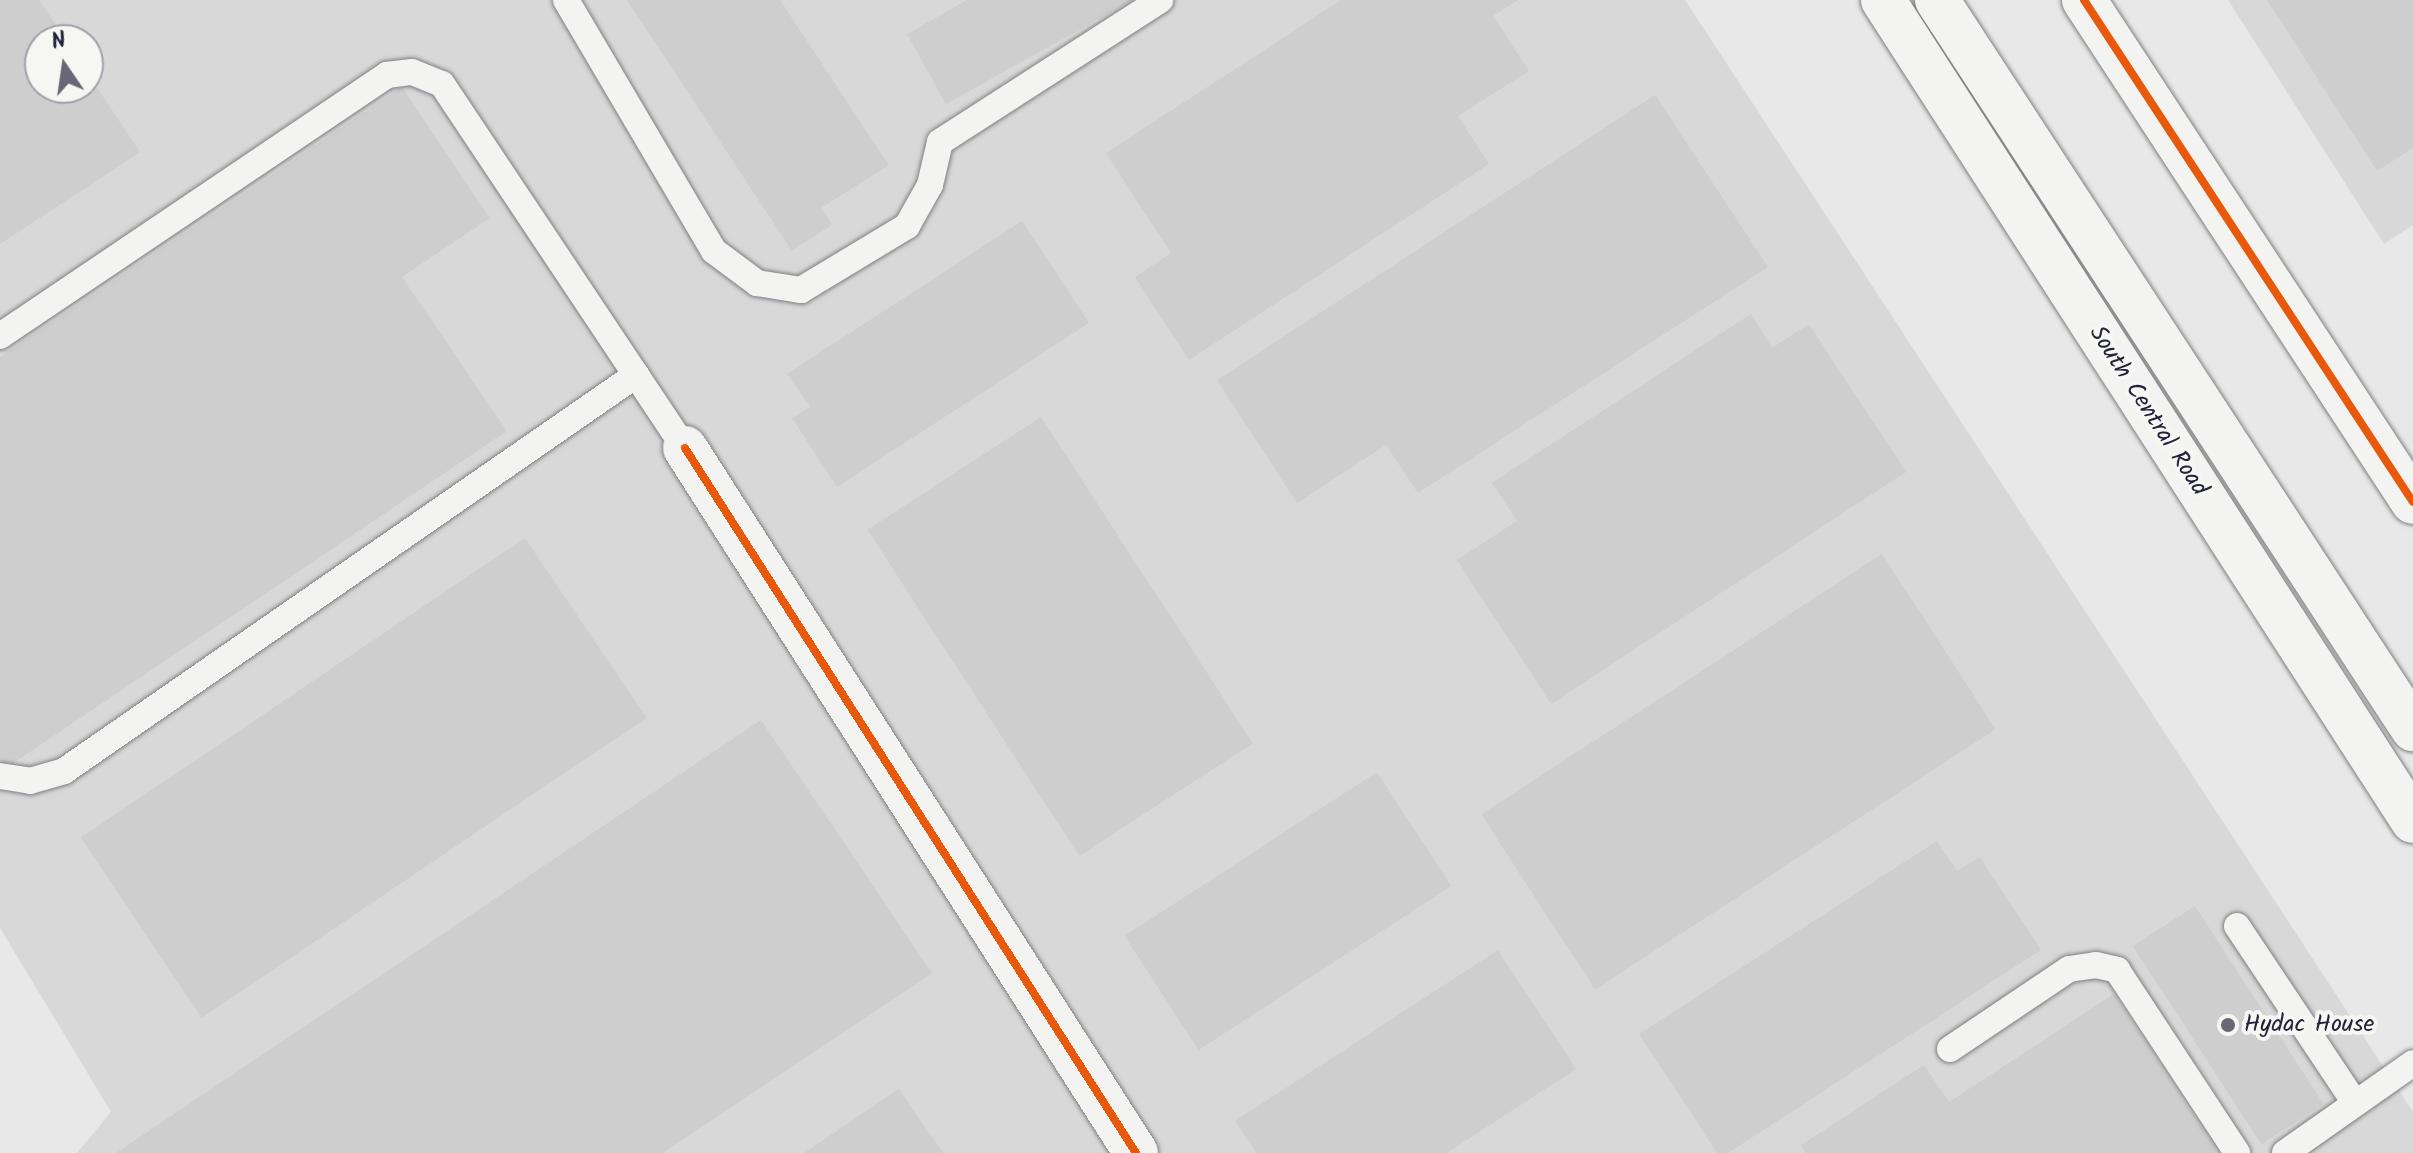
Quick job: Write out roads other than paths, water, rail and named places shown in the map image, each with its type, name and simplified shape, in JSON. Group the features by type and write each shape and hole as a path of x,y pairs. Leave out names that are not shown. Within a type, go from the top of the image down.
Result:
{"main road":[{"name":"South Central Road","path":"1883,0 2413,821"},
{"name":"South Central Road","path":"1937,0 2413,729"},
{"path":"2084,0 2413,502"},
{"path":"685,448 1136,1153"}],"lane":[{"path":"566,0 714,251 757,283 801,290 907,226 930,185 940,142 1160,0"},
{"path":"0,336 387,75 412,72 442,84 685,448"},
{"path":"0,776 30,781 64,771 636,375"},
{"path":"2237,926 2355,1103"},
{"path":"1950,1049 2069,969 2096,965 2117,970 2237,1153"},
{"path":"2285,1153 2413,1063"}],"place":[{"name":"Hydac House","path":"2228,1025"}]}
